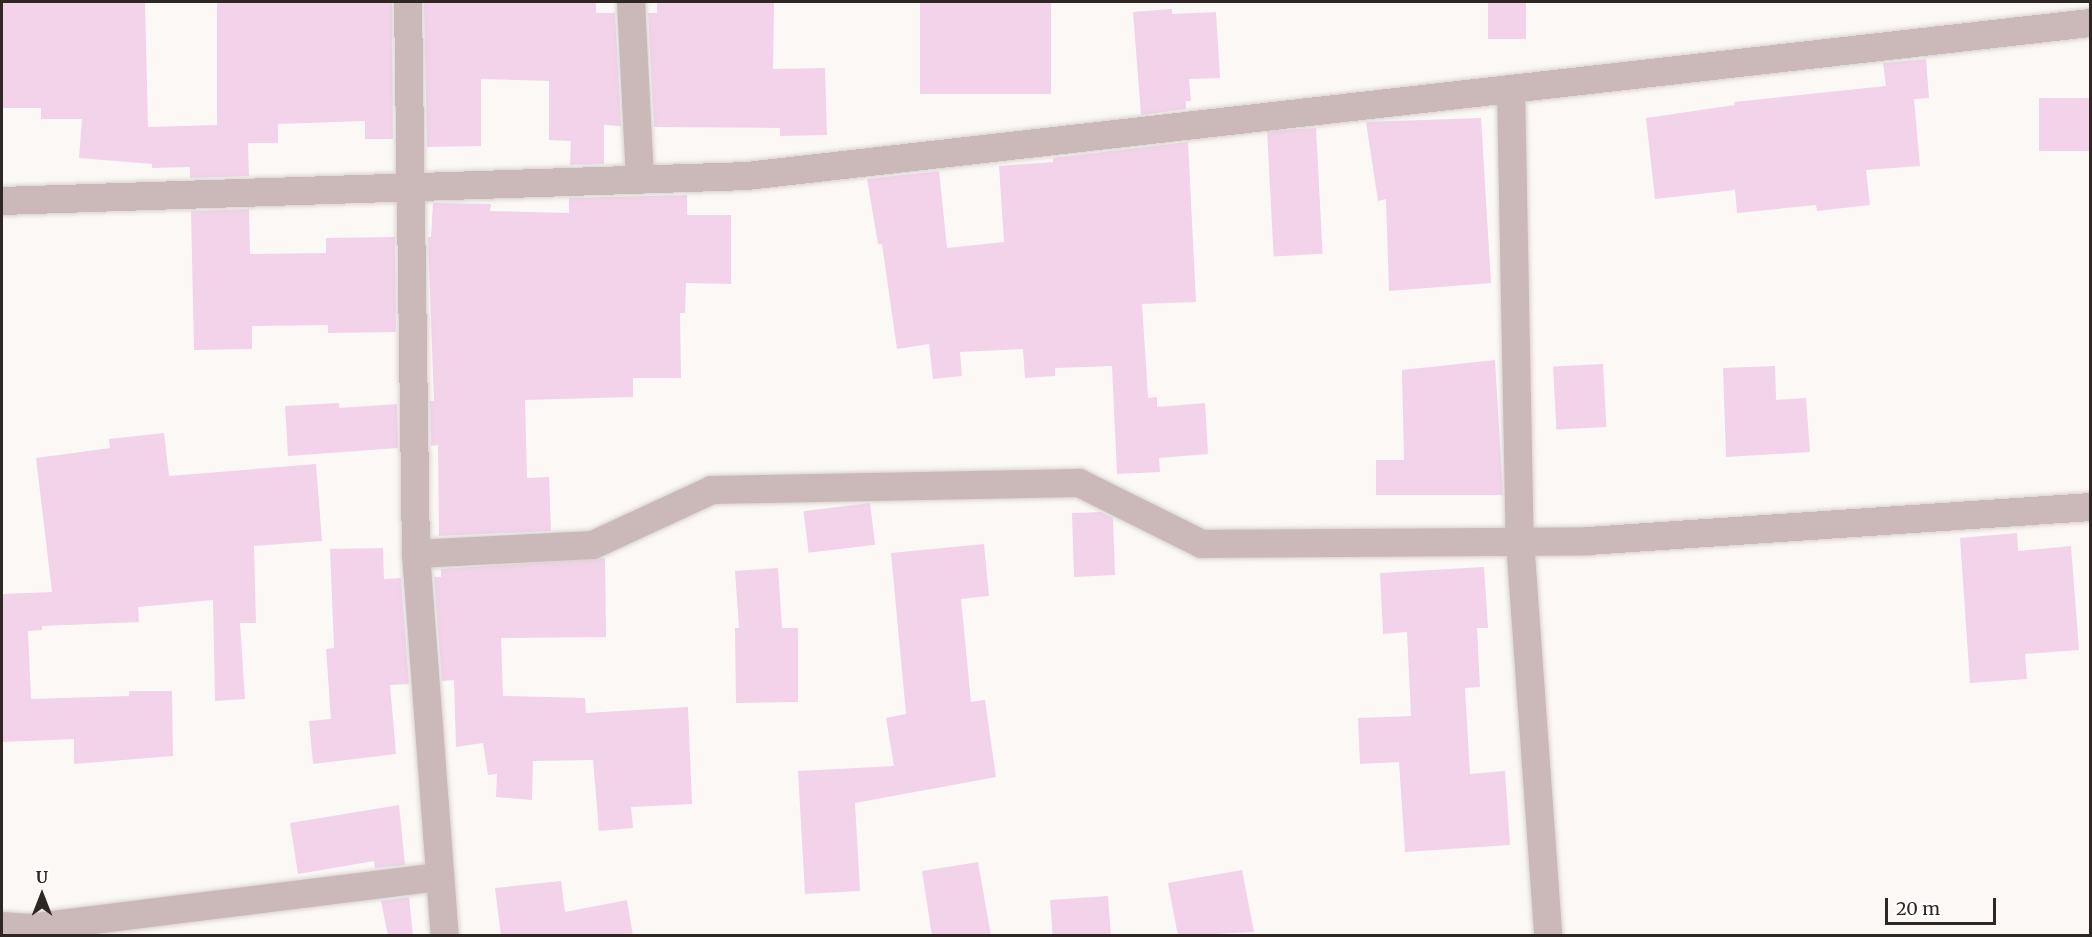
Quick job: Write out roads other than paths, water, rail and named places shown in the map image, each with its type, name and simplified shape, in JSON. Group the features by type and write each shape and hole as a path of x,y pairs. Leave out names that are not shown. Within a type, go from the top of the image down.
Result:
{"street":[{"path":"408,2 416,554 445,936"},
{"path":"631,2 640,180"},
{"path":"2,201 747,176 2091,23"},
{"path":"1511,88 1520,541 1548,936"},
{"path":"416,554 593,545 712,490 1079,483 1202,544 1588,541 2091,507"},
{"path":"2,926 29,928 440,877"}]}
